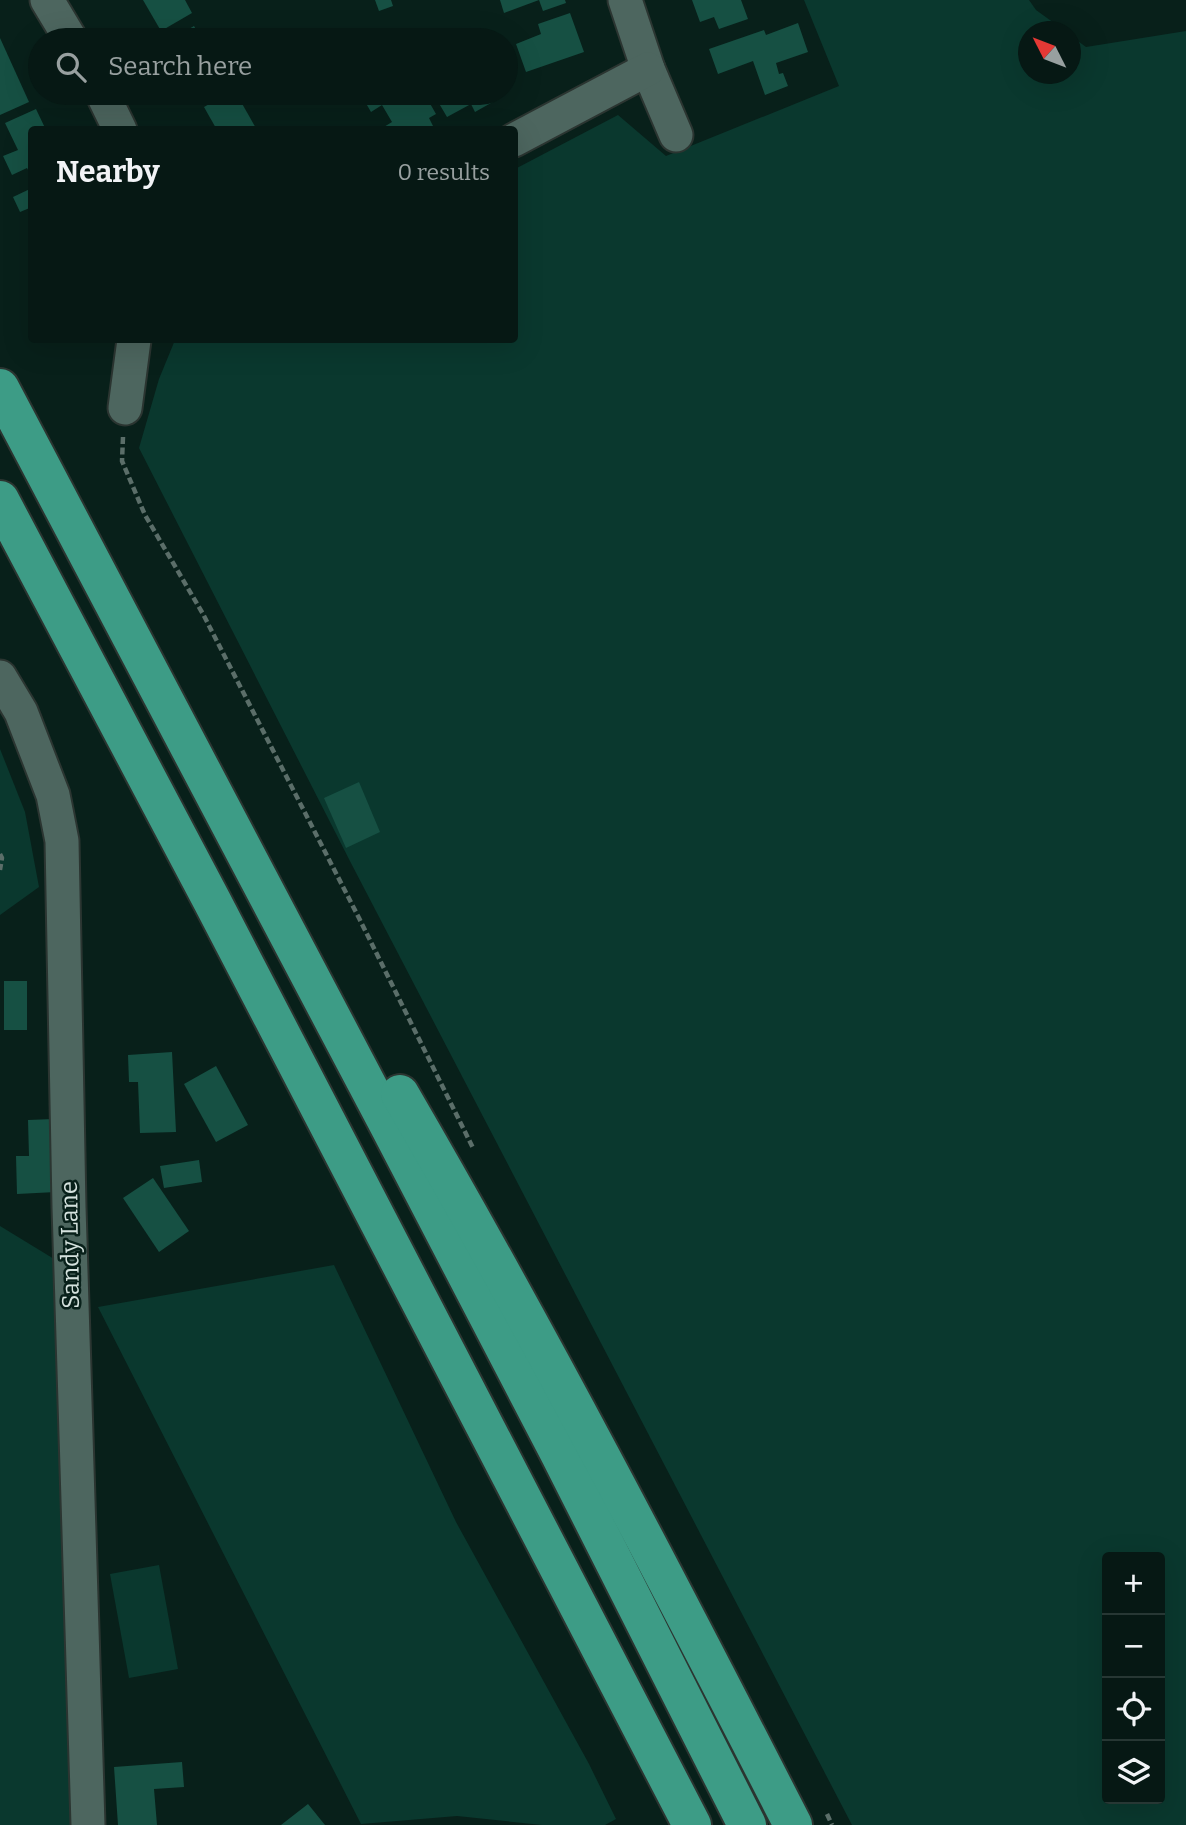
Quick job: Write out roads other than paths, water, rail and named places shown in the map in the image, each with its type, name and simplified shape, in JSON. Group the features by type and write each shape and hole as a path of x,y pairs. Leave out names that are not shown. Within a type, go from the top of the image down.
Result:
{"highway":[{"path":"0,388 560,1455 747,1825"},
{"path":"0,500 212,901 692,1825"},
{"path":"207,779 361,1027 458,1194 605,1463 810,1819"},
{"path":"436,1334 527,1541 670,1825"}],"street":[{"path":"47,0 64,28"},
{"path":"625,0 648,69 676,135"},
{"path":"518,138 648,69"},
{"path":"108,105 118,126"},
{"path":"125,408 134,343"},
{"name":"Sandy Lane","path":"0,677 21,712 53,795 62,841 71,1275 88,1825"}]}
